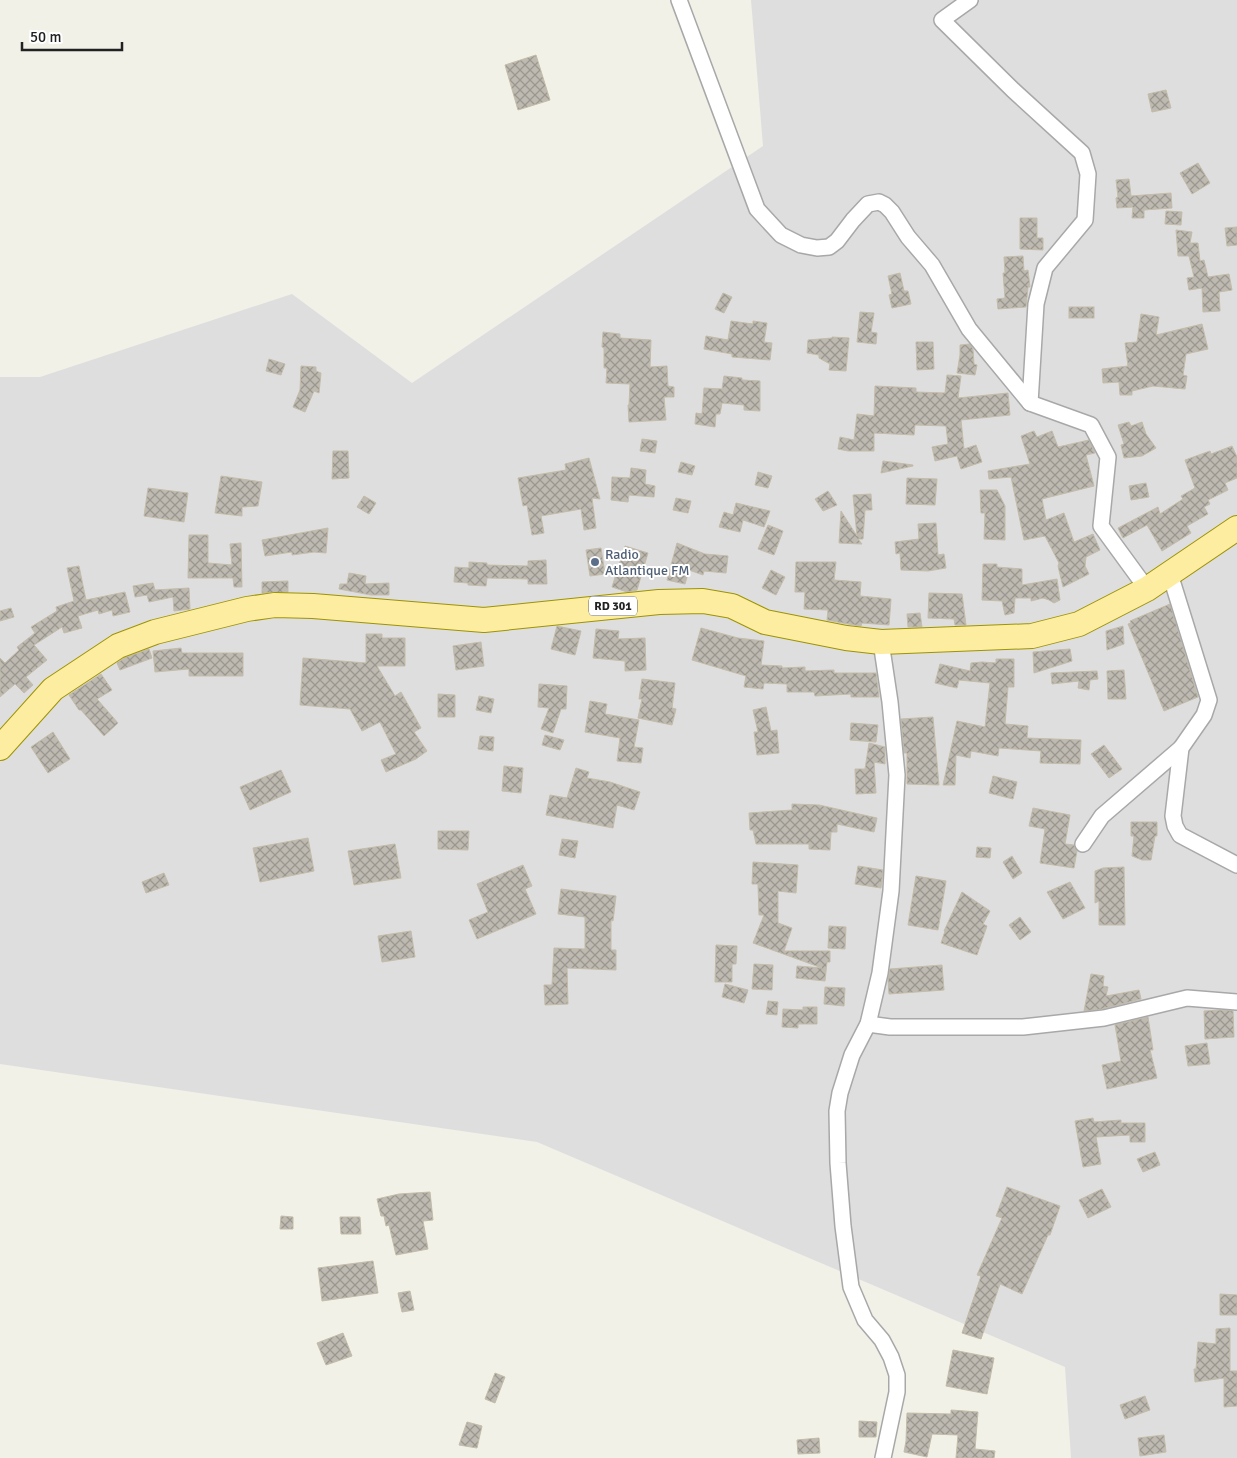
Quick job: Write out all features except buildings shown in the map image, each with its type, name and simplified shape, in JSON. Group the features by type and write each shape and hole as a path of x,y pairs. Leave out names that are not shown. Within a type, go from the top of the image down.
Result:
{"main road":[{"name":"RD 301","path":"0,748 53,689 118,646 164,630 247,609 275,605 313,606 484,620 659,602 703,601 732,606 765,622 846,638 881,642 1032,636 1079,624 1147,589 1237,528"}],"street":[{"path":"679,0 757,208 781,235 801,245 829,248 837,242 852,220 868,204 879,202 885,205 892,212 908,237 932,265 969,329 1030,403 1091,425 1108,457 1101,526 1147,589"},
{"path":"970,0 942,20 1013,90 1082,153 1088,174 1084,220 1045,268 1036,304 1030,403"},
{"path":"1083,844 1102,816 1181,748 1204,715 1209,700 1170,574"},
{"path":"881,642 890,702 897,775 891,890 880,974 868,1024 852,1055 840,1093 837,1111 838,1164 843,1226 851,1287 864,1320 882,1340 891,1357 897,1375 897,1392 883,1458"},
{"path":"1181,748 1174,816 1180,835 1237,865"},
{"path":"868,1024 890,1027 1023,1027 1104,1018 1188,998 1237,1002"}],"shaded area":[{"path":"751,0 1237,0 1237,1458 1071,1458 1065,1367 537,1142 0,1064 0,377 40,377 292,294 412,383 763,146"}],"place":[{"name":"Radio Atlantique FM","path":"595,562"}]}
